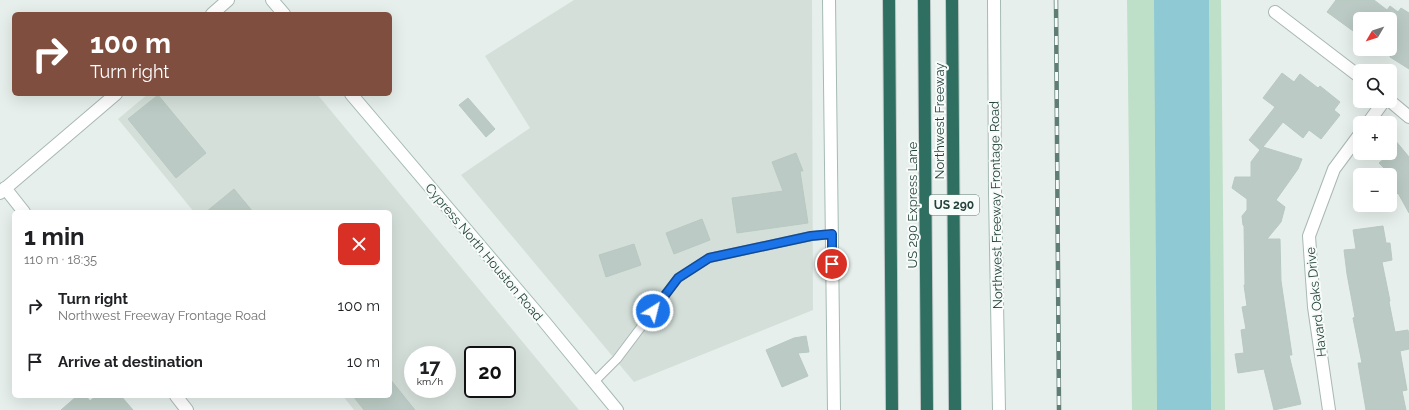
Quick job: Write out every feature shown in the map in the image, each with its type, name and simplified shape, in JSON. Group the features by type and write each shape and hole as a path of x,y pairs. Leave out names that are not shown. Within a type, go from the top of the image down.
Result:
{"highway":[{"path":"889,0 892,410"},
{"name":"US 290 Express Lane","path":"924,0 927,410"},
{"name":"Northwest Freeway","path":"952,0 955,410"}],"main road":[{"path":"214,12 228,0"},
{"path":"272,0 282,12"},
{"path":"829,0 834,410"},
{"name":"Northwest Freeway Frontage Road","path":"994,0 995,194 999,410"},
{"path":"1275,12 1353,73"},
{"path":"22,210 3,191 114,96"},
{"name":"Cypress North Houston Road","path":"353,96 617,410"},
{"path":"1397,107 1409,118"},
{"name":"Havard Oaks Drive","path":"1329,410 1314,307 1309,236 1334,169 1353,143"},
{"path":"178,398 187,410"}],"lane":[{"path":"594,382 617,359 678,278 709,258 811,236 832,234"}],"shaded area":[{"path":"574,0 812,0 813,310 634,382 461,175 530,128 485,56"},
{"path":"146,96 319,96 579,410 354,410 345,398 392,398 392,210 192,210 118,119"}],"green space":[{"path":"1127,0 1221,0 1225,410 1132,410"}],"water":[{"path":"1154,0 1209,0 1211,410 1157,410"}],"building":[{"path":"1336,0 1374,0 1387,10 1390,6 1398,12 1401,8 1409,13 1409,69 1390,57 1397,56 1397,12 1353,12 1353,31 1327,12"},
{"path":"1282,73 1294,82 1300,74 1318,88 1320,86 1340,102 1334,110 1340,115 1321,139 1309,130 1303,138 1283,122 1263,147 1302,159 1298,169 1276,200 1285,207 1281,222 1267,239 1280,239 1281,281 1292,355 1289,355 1301,404 1274,410 1264,369 1238,373 1235,354 1244,353 1241,330 1246,329 1242,307 1247,306 1244,285 1244,226 1242,216 1247,210 1247,199 1232,188 1235,177 1251,177 1251,162 1260,150 1249,140 1275,107 1263,98"},
{"path":"157,96 159,96 206,153 176,178 128,119"},
{"path":"468,98 495,129 486,137 459,105"},
{"path":"1397,142 1409,157 1409,213 1398,193 1397,194 1397,168 1384,168 1379,163 1383,160 1397,160"},
{"path":"796,153 803,171 800,171 808,223 737,233 732,198 783,191 772,162"},
{"path":"234,189 251,210 208,210"},
{"path":"702,219 710,240 674,254 666,233"},
{"path":"1383,226 1386,243 1390,243 1392,260 1382,262 1395,332 1408,330 1409,336 1409,349 1400,351 1407,390 1402,391 1406,410 1366,410 1358,363 1362,363 1353,318 1355,317 1344,250 1356,249 1353,230"},
{"path":"634,244 641,265 606,277 599,255"},
{"path":"806,336 809,352 798,353 808,376 782,387 766,350 794,338"},
{"path":"392,381 415,410 364,410 355,398 392,398"},
{"path":"75,398 88,398 90,401 94,398 123,398 133,410 61,410"}],"railway":[{"path":"1056,0 1059,410"}],"route":[{"path":"653,311 678,278 709,258 811,236 832,234 832,264"}]}
